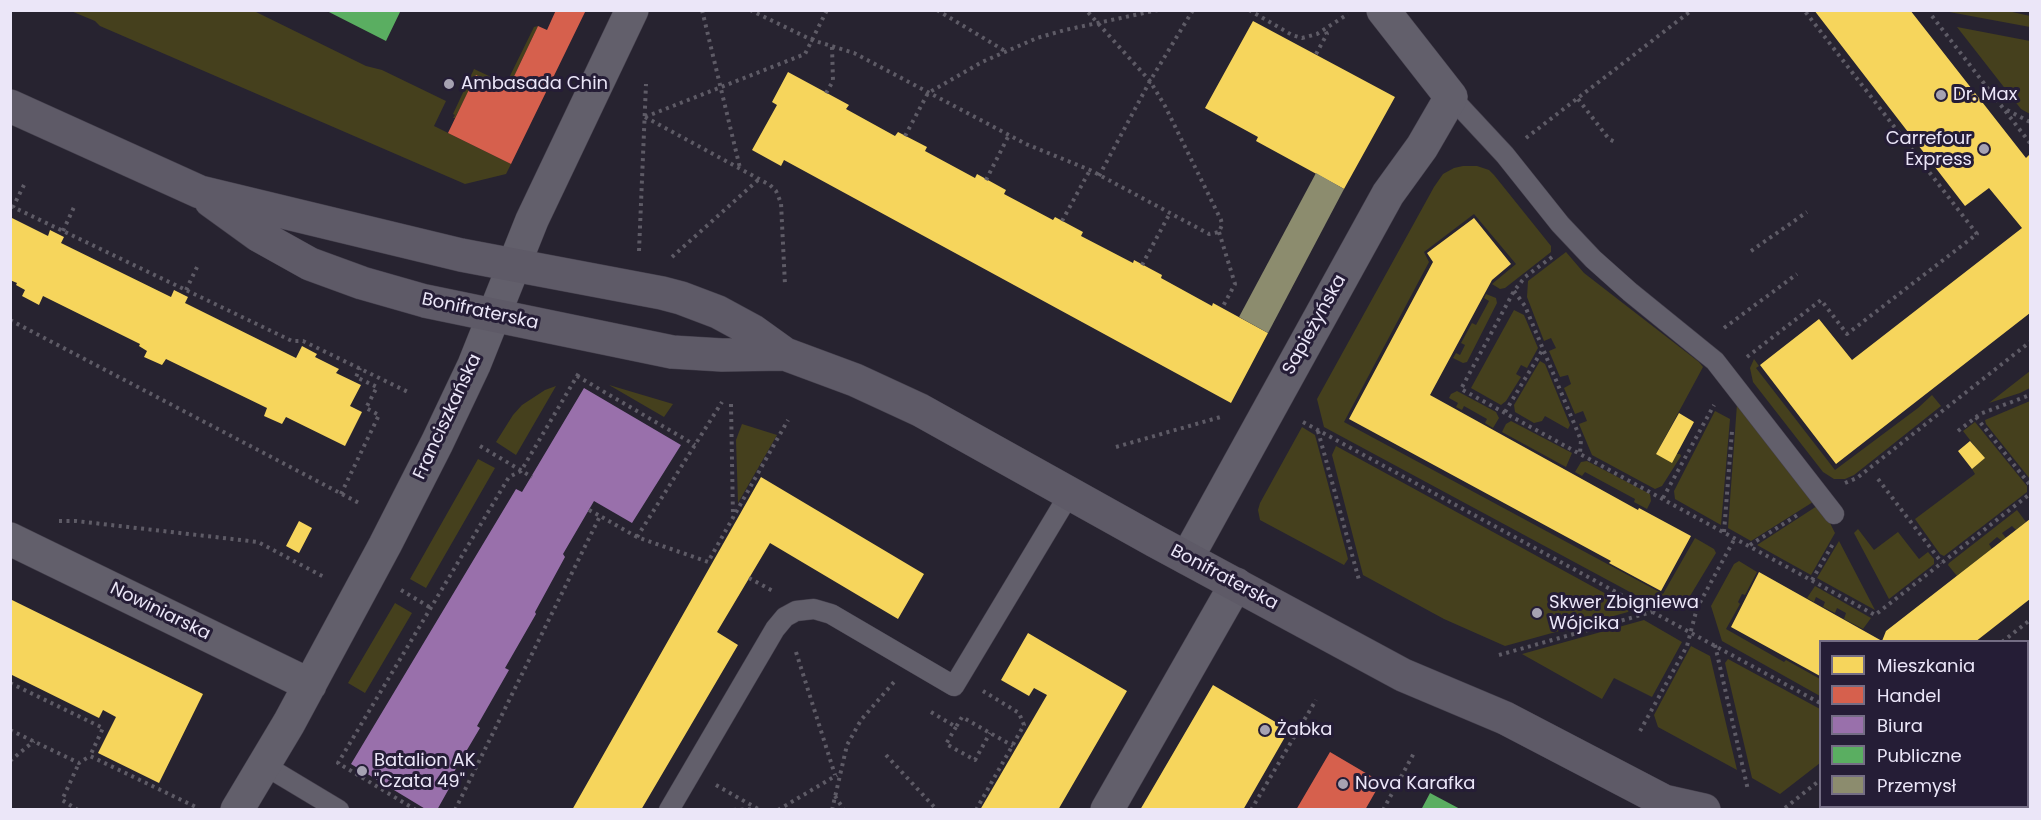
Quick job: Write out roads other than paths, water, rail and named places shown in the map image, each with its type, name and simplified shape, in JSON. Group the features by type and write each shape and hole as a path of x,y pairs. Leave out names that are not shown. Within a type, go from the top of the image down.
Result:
{"street":[{"name":"Franciszkańska","path":"237,810 310,685 437,444 462,392 550,180 632,10"},
{"path":"1383,10 1451,97"},
{"name":"Sapieżyńska","path":"1187,558 1388,194 1422,147 1451,97"},
{"name":"Bonifraterska","path":"10,106 200,192 461,255 681,298 718,312 736,321 785,354 888,394 1411,679 1505,718 1667,805 1704,810"},
{"name":"Bonifraterska","path":"200,192 258,235 310,264 425,301 680,353 739,356 785,354"},
{"name":"Nowiniarska","path":"10,539 310,685"},
{"path":"1107,810 1236,584"}],"lane":[{"path":"1451,97 1504,155 1574,240 1617,281 1715,361 1834,514"},
{"path":"669,810 774,628 795,611 805,609 823,611 954,686 1070,493"},
{"path":"264,765 339,810"}],"place":[{"name":"Ambasada Chin","path":"449,84"},
{"name":"Dr. Max","path":"1941,95"},
{"name":"Carrefour Express","path":"1984,149"},
{"name":"Skwer Zbigniewa Wójcika","path":"1537,613"},
{"name":"Żabka","path":"1265,730"},
{"name":"Batalion AK \"Czata 49\"","path":"362,771"},
{"name":"Nova Karafka","path":"1343,784"}]}
